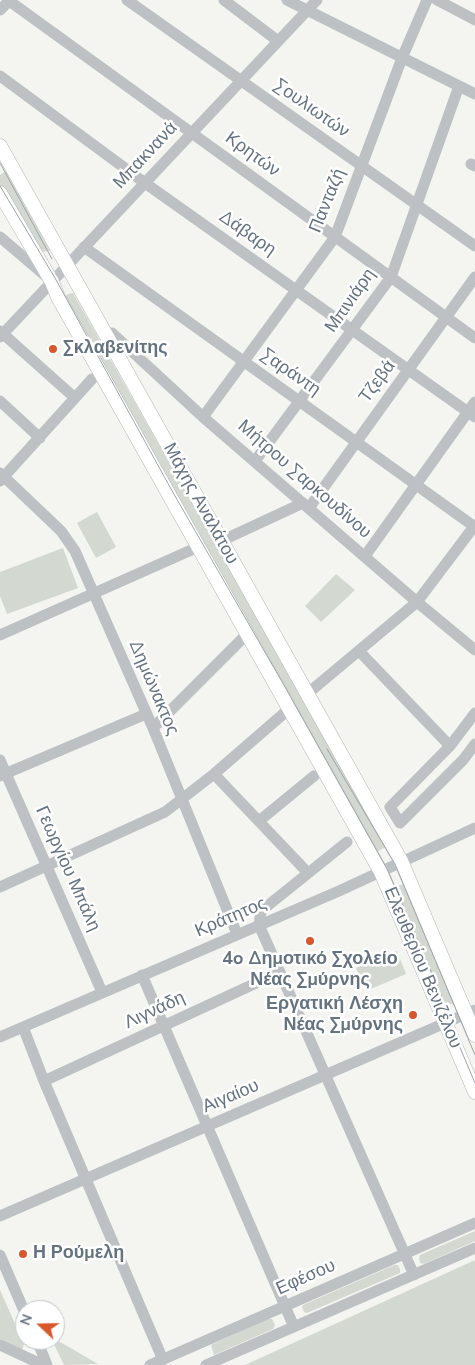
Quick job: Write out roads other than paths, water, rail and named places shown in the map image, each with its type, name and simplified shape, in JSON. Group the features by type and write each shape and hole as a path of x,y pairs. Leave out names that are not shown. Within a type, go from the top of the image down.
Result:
{"main road":[{"name":"Μάχης Αναλάτου","path":"0,146 401,862"},
{"name":"Μάχης Αναλάτου","path":"0,193 52,282 58,297 381,872"},
{"name":"Ελευθερίου Βενιζέλου","path":"401,862 471,1012 475,1035"},
{"name":"Ελευθερίου Βενιζέλου","path":"381,872 475,1092"}],"street":[{"path":"0,10 9,0"},
{"name":"Κρητών","path":"9,0 475,338"},
{"name":"Σουλιωτών","path":"127,0 475,246"},
{"path":"224,0 278,41"},
{"path":"288,0 307,5 402,58 475,94"},
{"name":"Μπακνανά","path":"1,334 192,134 278,41 307,5 317,0"},
{"name":"Πανταζή","path":"203,417 335,237 402,58 427,0"},
{"path":"437,0 475,20"},
{"name":"Δάβαρη","path":"0,76 145,183 408,370 473,410"},
{"name":"Μπινιάρη","path":"255,461 391,277 460,86"},
{"path":"0,237 52,282"},
{"name":"Σαράντη","path":"84,247 356,443 475,526"},
{"name":"Τζεβά","path":"306,506 356,443 475,277"},
{"path":"1,334 75,398"},
{"name":"Μήτρου Σαρκουδίνου","path":"112,334 203,417 475,650"},
{"path":"1,477 40,438 92,379"},
{"path":"0,401 40,438"},
{"path":"365,556 473,410"},
{"name":"Δημώνακτος","path":"1,477 61,531 75,552 153,728 237,934"},
{"path":"221,542 306,506"},
{"path":"307,694 417,602 475,526"},
{"path":"0,635 198,547"},
{"path":"153,728 247,634"},
{"path":"359,651 450,746"},
{"path":"0,888 165,812 214,774 289,709"},
{"path":"475,713 450,746 390,807 400,823 463,760 475,744"},
{"path":"3,775 146,714"},
{"name":"Γεωργίου Μπάλη","path":"0,760 3,775 47,867 102,992"},
{"path":"431,766 444,780"},
{"path":"214,774 308,873"},
{"path":"259,821 314,776"},
{"name":"Κράτητος","path":"0,1037 381,872 475,828"},
{"path":"347,842 261,911 259,925 406,1253 414,1275"},
{"name":"Λιγνάδη","path":"44,1081 280,972"},
{"path":"142,975 294,1327"},
{"name":"Αιγαίου","path":"0,1216 471,1012"},
{"path":"23,1027 44,1081 163,1360"},
{"name":"Εφέσου","path":"150,1365 475,1223"},
{"path":"206,1365 475,1248"},
{"path":"0,1254 19,1300"},
{"path":"0,1345 43,1365"},
{"path":"41,1350 47,1365"}],"tram line":[{"path":"0,163 52,259"},
{"path":"0,186 55,278 171,489 387,869 452,1021 453,1031 475,1083"},
{"path":"327,749 395,864 475,1055"}],"place":[{"name":"Σκλαβενίτης","path":"53,349"},
{"name":"4o Δημοτικό Σχολείο Νέας Σμύρνης","path":"310,941"},
{"name":"Εργατική Λέσχη Νέας Σμύρνης","path":"413,1015"},
{"name":"Η Ρούμελη","path":"23,1254"}]}
